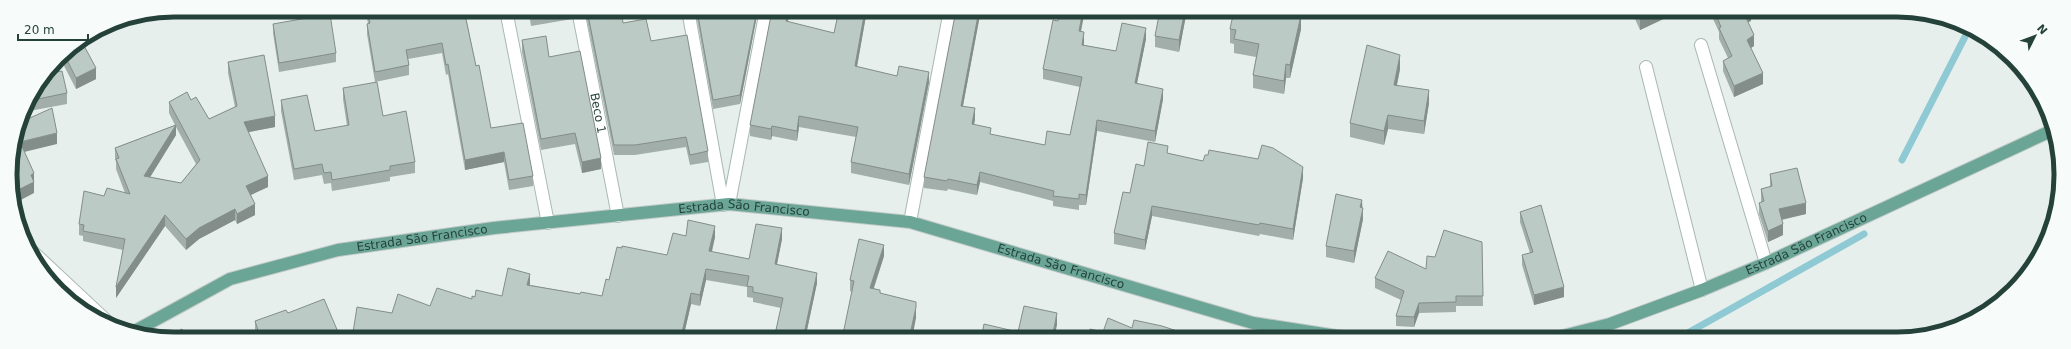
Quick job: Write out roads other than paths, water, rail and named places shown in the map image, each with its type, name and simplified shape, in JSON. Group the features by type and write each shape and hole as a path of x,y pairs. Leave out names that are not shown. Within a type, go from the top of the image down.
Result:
{"main road":[{"name":"Estrada São Francisco","path":"1579,332 1610,324 1702,290 1766,263 2048,132"},
{"name":"Estrada São Francisco","path":"140,328 230,279 338,250 548,223 726,205 910,222 1253,323 1311,332"}],"street":[{"path":"507,17 548,223"},
{"name":"Beco 1","path":"579,17 618,216"},
{"path":"689,17 726,205"},
{"path":"726,205 765,17"},
{"path":"910,222 949,17"},
{"path":"1701,44 1766,263"},
{"path":"1646,68 1702,290"},
{"path":"45,263 96,311"}],"waterway":[{"path":"1902,160 1967,33"},
{"path":"1689,332 1864,234"}]}
